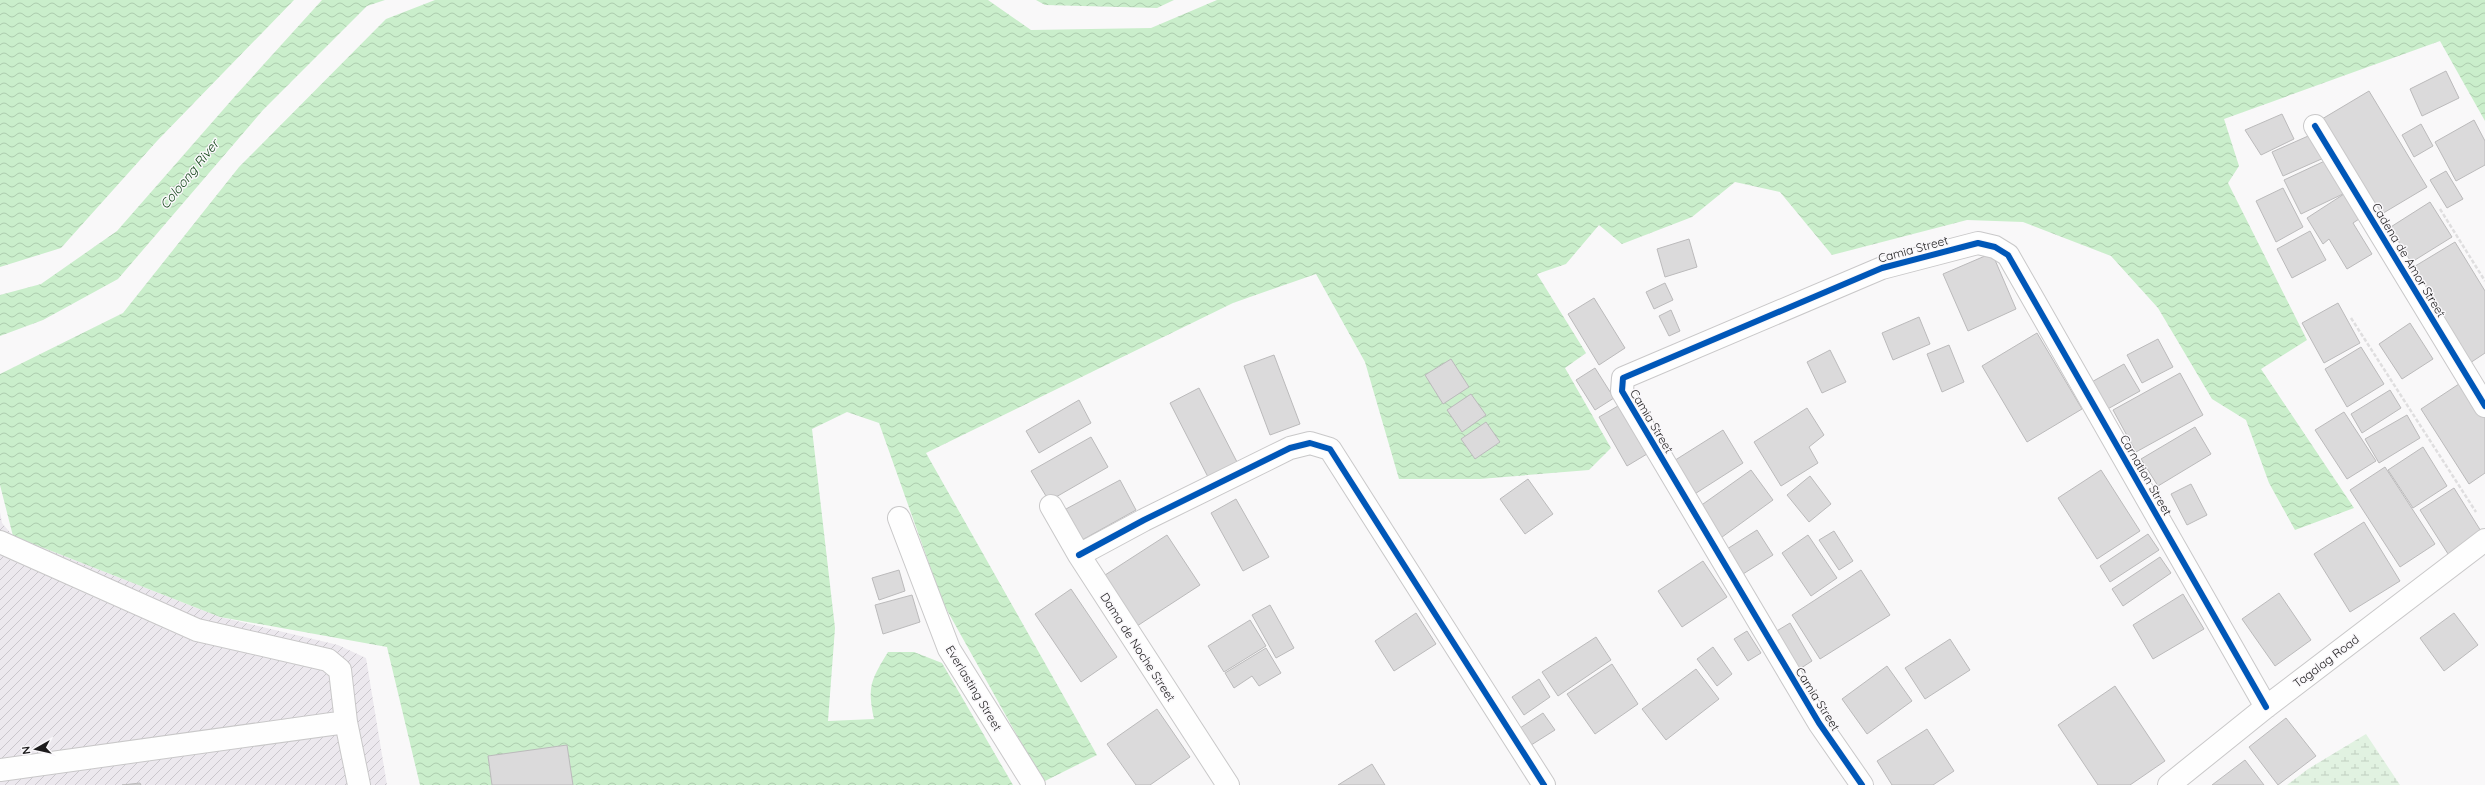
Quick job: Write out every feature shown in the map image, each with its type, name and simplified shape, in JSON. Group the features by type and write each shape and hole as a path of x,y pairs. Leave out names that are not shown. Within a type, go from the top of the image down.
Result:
{"street":[{"name":"Cadena de Amor Street","path":"2315,126 2485,406"},
{"name":"Camia Street","path":"1862,785 1819,723 1622,391 1621,385 1623,378 1882,268 1978,243 1995,247 2008,255"},
{"name":"Carnation Street","path":"2008,255 2266,707"},
{"path":"1079,555 1144,520 1290,448 1310,442 1330,449 1544,785"},
{"name":"Dama de Noche Street","path":"1051,506 1079,555 1228,785"},
{"name":"Everlasting Street","path":"899,518 949,649 1034,785"},
{"name":"Tagalag Road","path":"2169,785 2266,707 2485,540"},
{"path":"0,542 197,630 328,660 340,670 346,722 359,785"},
{"path":"0,770 346,722"}],"path":[{"path":"2440,209 2485,281"},
{"path":"2351,318 2476,513"}],"shaded area":[{"path":"0,512 2,523 13,536 220,617 338,645 366,658 387,785 0,785"}],"green space":[{"path":"2366,734 2400,785 2287,785 2308,769"}],"water":[{"path":"0,0 294,0 157,141 61,248 0,267"},
{"name":"Coloong River","path":"322,0 385,0 367,6 263,110 118,279 43,320 0,336 0,295 41,284 117,231 236,95"},
{"path":"435,0 988,0 1031,30 1151,28 1217,0 2485,0 2485,121 2440,41 2224,119 2239,166 2228,183 2307,340 2261,369 2354,508 2295,530 2269,483 2246,420 2212,399 2158,308 2111,256 2023,222 1967,220 1832,255 1780,192 1735,182 1692,217 1622,244 1599,225 1566,264 1537,274 1586,353 1565,368 1611,448 1589,470 1480,479 1399,479 1365,362 1316,274 1233,303 926,453 1097,755 1043,782 943,603 879,423 847,412 812,429 835,628 828,721 874,719 871,691 874,677 882,662 888,652 914,652 942,663 1013,785 420,785 387,647 220,617 13,536 0,485 0,374 123,313 239,167 386,19"},
{"path":"1036,0 1174,0 1157,8 1045,5"}],"building":[{"path":"2446,71 2459,98 2422,116 2410,89"},
{"path":"2369,91 2427,187 2375,218 2317,122"},
{"path":"2282,114 2294,139 2261,155 2245,130"},
{"path":"2474,120 2485,141 2485,165 2456,181 2435,142"},
{"path":"2421,124 2433,146 2414,157 2402,135"},
{"path":"2315,133 2326,157 2283,176 2272,152"},
{"path":"2329,159 2345,193 2301,214 2284,180"},
{"path":"2446,171 2463,199 2447,208 2430,180"},
{"path":"2283,188 2303,227 2276,242 2256,201"},
{"path":"2344,194 2359,219 2353,223 2372,254 2347,269 2329,239 2323,244 2307,218"},
{"path":"2430,202 2452,237 2407,265 2386,230"},
{"path":"2310,231 2326,260 2292,278 2277,249"},
{"path":"1689,239 1697,267 1665,277 1657,249"},
{"path":"2455,242 2485,291 2485,353 2470,363 2412,268"},
{"path":"1992,253 2016,309 1968,331 1943,274"},
{"path":"1665,283 1673,300 1654,309 1646,292"},
{"path":"1594,298 1625,348 1599,365 1568,314"},
{"path":"2338,303 2360,343 2324,363 2302,323"},
{"path":"1671,310 1680,331 1669,336 1659,316"},
{"path":"1919,317 1930,344 1893,360 1882,333"},
{"path":"2410,323 2433,359 2402,379 2379,344"},
{"path":"2037,333 2082,409 2027,442 1982,366"},
{"path":"2158,339 2173,367 2142,383 2127,355"},
{"path":"1949,345 1964,382 1942,392 1927,354"},
{"path":"2361,347 2384,384 2347,407 2325,369"},
{"path":"1830,350 1846,382 1822,393 1807,362"},
{"path":"1274,355 1300,424 1270,435 1244,366"},
{"path":"1451,359 1469,387 1443,404 1425,375"},
{"path":"2124,364 2140,391 2104,411 2088,384"},
{"path":"1595,368 1614,398 1595,410 1576,380"},
{"path":"2180,373 2203,415 2136,452 2113,410"},
{"path":"2462,382 2485,418 2485,473 2469,484 2421,409"},
{"path":"1199,388 1237,462 1208,477 1170,403"},
{"path":"2390,390 2401,408 2362,433 2351,414"},
{"path":"1471,394 1486,415 1462,432 1447,410"},
{"path":"1079,400 1091,423 1039,453 1026,431"},
{"path":"1618,406 1647,454 1627,466 1599,417"},
{"path":"1807,408 1824,435 1809,447 1818,463 1781,486 1754,442"},
{"path":"2344,412 2376,461 2347,479 2315,430"},
{"path":"2407,415 2420,438 2379,463 2365,439"},
{"path":"1486,422 1500,442 1475,459 1461,439"},
{"path":"2195,427 2211,454 2158,486 2141,459"},
{"path":"1723,430 1743,463 1690,497 1669,464"},
{"path":"1091,437 1108,467 1049,501 1031,471"},
{"path":"2423,447 2447,486 2413,508 2388,470"},
{"path":"2385,467 2435,544 2400,567 2350,490"},
{"path":"1751,470 1773,500 1718,540 1696,509"},
{"path":"2101,470 2140,531 2097,559 2058,498"},
{"path":"1810,476 1831,504 1809,522 1787,495"},
{"path":"1528,479 1553,514 1525,534 1500,499"},
{"path":"1120,480 1136,510 1082,540 1066,509"},
{"path":"2191,484 2207,515 2187,525 2171,494"},
{"path":"2454,488 2484,536 2450,557 2420,510"},
{"path":"1236,499 1269,557 1243,571 1211,513"},
{"path":"2364,522 2400,581 2350,612 2314,554"},
{"path":"1757,530 1773,555 1743,574 1727,549"},
{"path":"1834,531 1853,561 1839,570 1819,540"},
{"path":"2148,534 2159,550 2110,582 2100,566"},
{"path":"1167,535 1200,585 1134,628 1102,577"},
{"path":"1808,535 1837,578 1811,596 1782,553"},
{"path":"2160,557 2171,573 2123,606 2112,589"},
{"path":"1703,561 1727,597 1682,627 1658,591"},
{"path":"899,570 905,591 879,600 872,578"},
{"path":"1861,570 1890,615 1820,659 1792,615"},
{"path":"1071,589 1117,657 1081,682 1035,614"},
{"path":"2279,593 2311,640 2275,666 2242,619"},
{"path":"2183,594 2204,629 2153,659 2133,625"},
{"path":"912,595 920,622 883,634 875,605"},
{"path":"1270,605 1294,648 1276,658 1252,615"},
{"path":"1416,613 1436,644 1394,671 1375,641"},
{"path":"2454,613 2478,645 2444,671 2420,638"},
{"path":"1250,620 1266,646 1224,672 1208,646"},
{"path":"1790,623 1812,661 1798,670 1775,632"},
{"path":"1747,631 1761,653 1748,661 1734,639"},
{"path":"1596,637 1611,660 1558,696 1542,672"},
{"path":"1950,639 1970,670 1925,699 1905,668"},
{"path":"1713,647 1732,674 1717,686 1697,659"},
{"path":"1266,648 1281,673 1259,686 1252,676 1234,688 1225,673"},
{"path":"1612,664 1638,704 1595,734 1567,694"},
{"path":"1887,666 1912,701 1867,734 1842,699"},
{"path":"1696,669 1719,699 1666,740 1642,709"},
{"path":"1539,679 1550,697 1524,715 1512,697"},
{"path":"2115,686 2165,761 2130,785 2098,785 2058,725"},
{"path":"1157,709 1190,757 1150,785 1136,785 1107,744"},
{"path":"1543,713 1555,730 1528,747 1517,730"},
{"path":"2286,718 2316,756 2278,785 2249,747"},
{"path":"1927,729 1954,771 1933,785 1892,785 1877,761"},
{"path":"567,745 573,785 492,785 488,756"},
{"path":"2245,760 2264,785 2212,785"},
{"path":"1372,764 1385,785 1338,785"},
{"path":"140,783 141,785 122,785"}],"cycle path":[{"path":"2315,126 2485,406"},
{"path":"1862,785 1819,723 1622,391 1623,378 1882,268 1978,243 1995,247 2008,255 2266,707"},
{"path":"1079,555 1144,520 1290,448 1310,443 1330,449 1544,785"}]}
